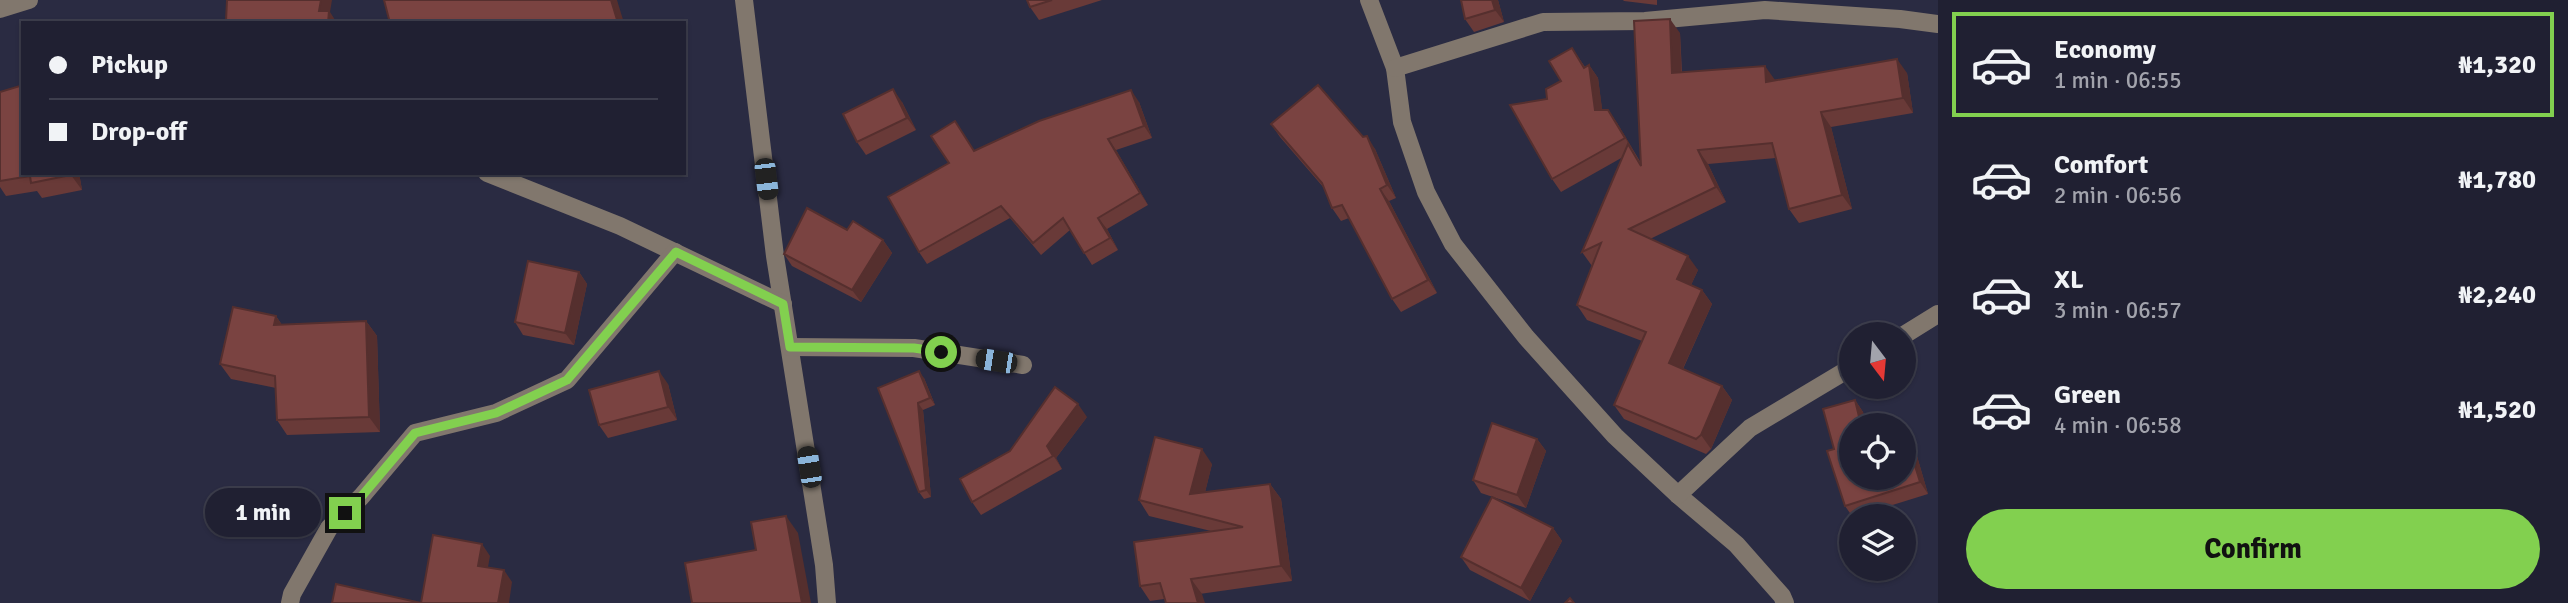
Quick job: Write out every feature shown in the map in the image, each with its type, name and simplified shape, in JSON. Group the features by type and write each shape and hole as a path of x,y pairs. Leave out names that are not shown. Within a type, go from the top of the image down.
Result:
{"street":[{"path":"0,9 29,0"},
{"path":"744,0 783,304 824,565 827,603"},
{"path":"1369,0 1395,68 1402,122 1426,192 1453,244 1525,337 1615,436 1736,544 1782,596 1785,603"},
{"path":"1395,68 1543,22 1645,21 1765,10 1938,24"},
{"path":"493,175 620,226 783,304"},
{"path":"290,603 292,594 328,528 361,497 415,433 496,413 567,380 676,252"},
{"path":"1916,328 1938,314"},
{"path":"790,347 914,348 1023,365"},
{"path":"1678,495 1750,428 1839,375"}],"building":[{"path":"227,0 321,0 319,11 329,11 328,21 226,21"},
{"path":"384,0 611,0 617,21 389,21"},
{"path":"1027,0 1052,0 1030,7"},
{"path":"1461,0 1492,0 1495,10 1465,19"},
{"path":"1670,19 1672,73 1765,66 1766,82 1897,59 1903,98 1821,112 1842,195 1789,209 1772,143 1698,150 1716,187 1629,229 1688,256 1677,279 1702,290 1669,363 1722,386 1701,435 1696,439 1614,405 1646,332 1577,305 1601,243 1582,252 1628,144 1641,166 1634,21"},
{"path":"1572,48 1584,68 1589,65 1595,110 1608,110 1625,138 1552,179 1510,105 1547,99 1546,89 1561,81 1549,61"},
{"path":"1318,85 1363,137 1367,136 1387,185 1380,189 1428,280 1392,299 1342,205 1332,208 1322,183 1271,124"},
{"path":"21,86 21,175 71,175 31,183 30,176 0,181 0,92"},
{"path":"893,89 907,118 857,142 843,114"},
{"path":"1131,90 1144,126 1108,139 1140,193 1098,218 1110,238 1084,253 1063,218 1033,243 1001,206 919,252 888,197 949,163 931,136 955,121 974,151 1039,121"},
{"path":"807,208 847,230 853,221 883,240 852,290 784,254"},
{"path":"528,261 579,272 565,333 515,322"},
{"path":"233,307 276,316 274,325 366,321 369,417 277,420 275,376 220,364"},
{"path":"659,371 668,407 599,425 589,390"},
{"path":"919,371 930,398 918,403 926,490 919,492 878,388"},
{"path":"1055,387 1078,404 1047,446 1053,456 972,502 960,479 1010,451"},
{"path":"1855,400 1858,413 1839,413 1839,488 1827,451 1834,449 1823,409"},
{"path":"1492,423 1537,439 1517,495 1473,480"},
{"path":"1155,437 1202,449 1190,494 1270,484 1281,566 1191,579 1198,603 1166,603 1160,583 1140,586 1134,542 1243,527 1139,500"},
{"path":"1840,490 1895,490 1851,504 1844,504"},
{"path":"1492,497 1553,528 1521,588 1461,557"},
{"path":"786,516 802,603 692,603 685,563 756,550 751,522"},
{"path":"433,535 482,544 478,566 504,570 498,603 421,603"},
{"path":"336,584 421,603 332,603"}],"route":[{"path":"345,513 415,433 496,413 567,380 676,252 783,304 790,347 914,348 941,352"}]}
